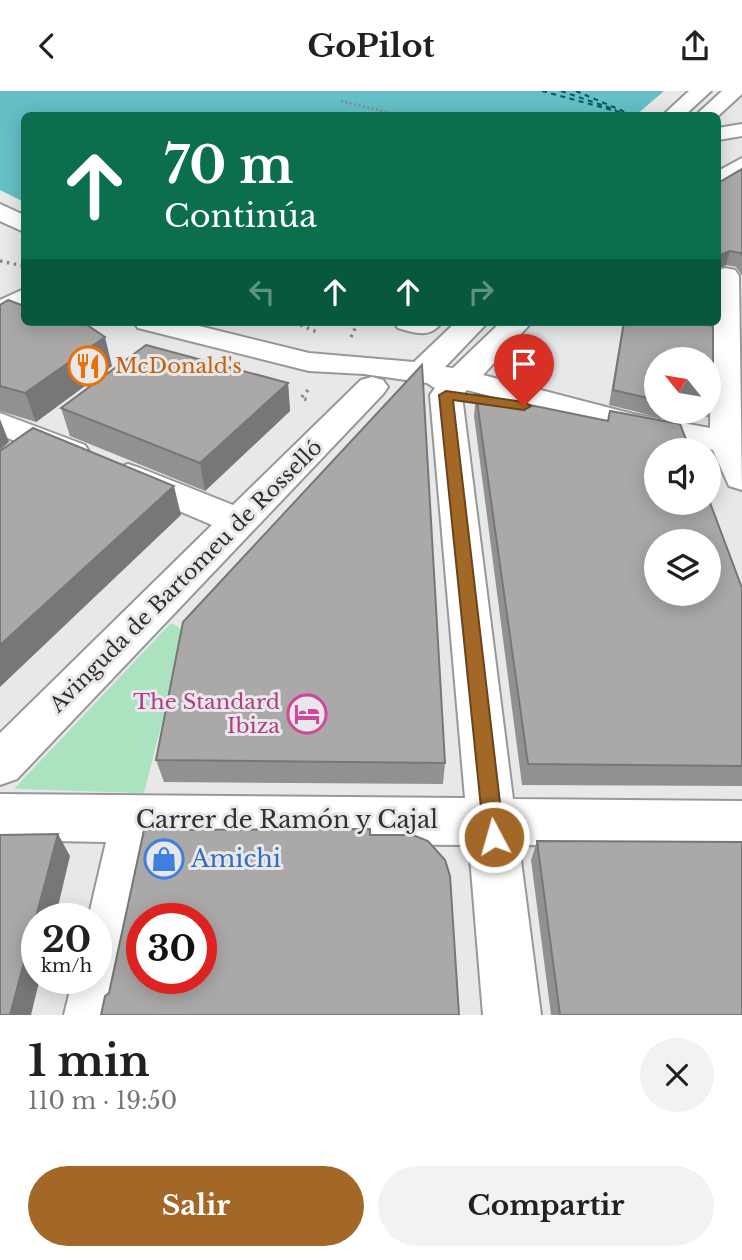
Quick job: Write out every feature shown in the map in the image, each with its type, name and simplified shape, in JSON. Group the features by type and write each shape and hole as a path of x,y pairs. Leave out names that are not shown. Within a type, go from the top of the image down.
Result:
{"street":[{"path":"676,112 701,91"},
{"path":"709,112 728,96 742,105"},
{"path":"727,133 742,143"},
{"path":"721,179 742,165"},
{"path":"0,211 21,223"},
{"path":"732,273 721,333 734,444 742,478"},
{"path":"0,285 21,290"},
{"path":"0,312 21,299"},
{"path":"164,326 309,362 365,380 459,381"},
{"path":"422,372 469,326"},
{"path":"512,326 459,381 454,469 512,1015"},
{"path":"150,356 183,331"},
{"path":"365,380 422,372 631,424 734,444"},
{"name":"Avinguda de Bartomeu de Rosselló","path":"0,764 240,522 365,380"},
{"path":"0,423 50,431 240,522"},
{"path":"10,461 50,431"},
{"name":"Carrer de Ramón y Cajal","path":"0,817 136,821 492,820 742,824"},
{"path":"93,1015 136,821"}],"path":[{"path":"341,101 386,112"},
{"path":"0,261 21,265"}],"green space":[{"path":"171,623 185,631 144,793 14,789"}],"water":[{"path":"0,91 664,91 640,112 21,112 21,200 0,190"}],"building":[{"path":"742,169 742,255 730,251 721,255 721,181"},
{"path":"8,300 21,305 21,326 88,326 105,337 25,393 0,386 0,305"},
{"path":"623,326 713,326 713,347 644,347 644,397 613,390"},
{"path":"146,345 288,383 200,463 61,408"},
{"path":"422,365 445,763 156,760 183,622"},
{"path":"476,394 608,421 610,411 644,417 644,424 680,424 685,438 644,438 644,515 715,515 720,529 644,529 644,606 721,606 721,532 742,588 742,766 528,764"},
{"path":"33,428 174,486 0,645 0,451"},
{"path":"370,829 370,835 413,835 428,841 445,860 450,876 459,1015 101,1015 105,996 112,994 112,979 126,914 126,994 217,994 217,903 128,903 144,830"},
{"path":"58,834 40,903 21,903 21,974 10,1015 0,1015 0,835"},
{"path":"537,841 742,842 742,1015 560,1015"}],"ferry route":[{"path":"542,91 619,112"},
{"path":"561,91 616,110"},
{"path":"576,91 625,112"}],"place":[{"name":"McDonald's","path":"88,366"},
{"name":"The Standard Ibiza","path":"307,714"},
{"name":"Amichi","path":"164,859"}],"route":[{"path":"494,837 446,395 524,406"}]}
